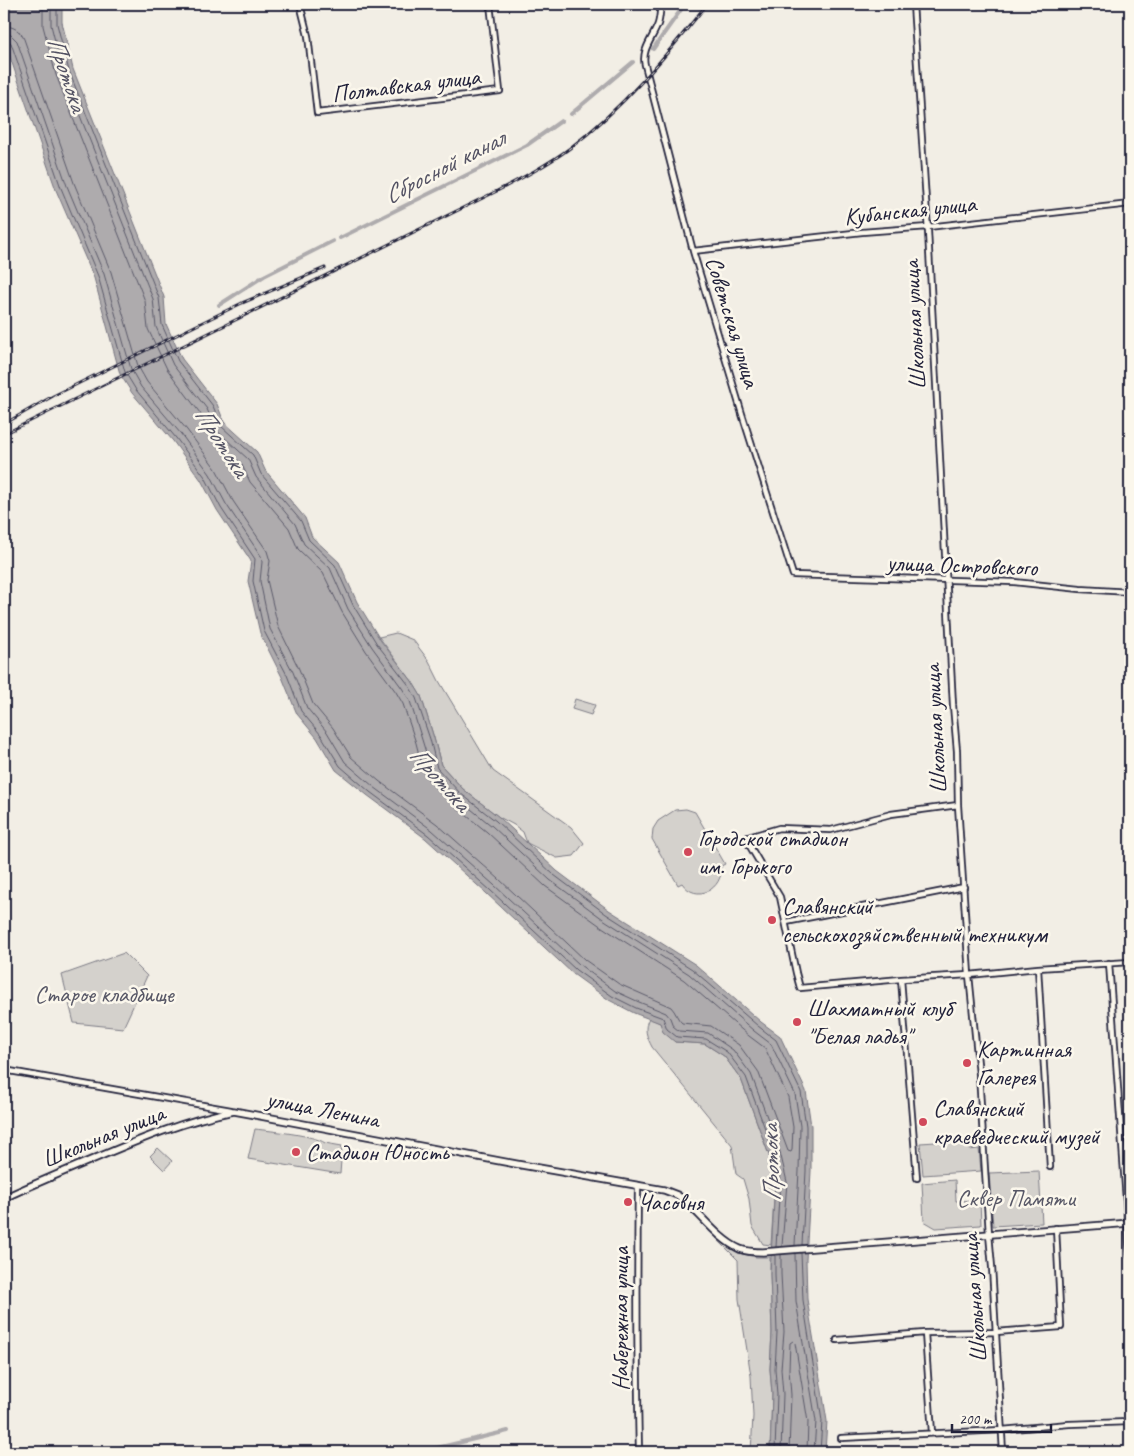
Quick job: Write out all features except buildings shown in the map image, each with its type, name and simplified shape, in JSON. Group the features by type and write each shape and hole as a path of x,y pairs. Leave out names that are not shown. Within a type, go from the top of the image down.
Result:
{"main road":[{"name":"Школьная улица","path":"4,1198 174,1126 218,1111 234,1111"},
{"name":"улица Ленина","path":"234,1111 664,1190 677,1195 690,1205 729,1243 741,1250 750,1252 1129,1223"}],"street":[{"name":"Полтавская улица","path":"300,4 308,36 317,113 500,91 490,4"},
{"path":"657,4 659,16"},
{"name":"Советская улица","path":"661,4 658,22 643,58 655,110 742,414 793,575"},
{"name":"Школьная улица","path":"914,4 957,751 958,805 969,975 979,1074 1004,1452"},
{"name":"Кубанская улица","path":"694,251 1130,204"},
{"name":"улица Островского","path":"793,575 1014,582 1130,592"},
{"path":"958,805 891,814 831,830 779,828 745,838 780,897 800,988 901,978 969,975 1130,962"},
{"path":"786,922 964,887"},
{"path":"1109,963 1130,1256"},
{"path":"1038,968 1050,1167"},
{"path":"901,978 917,1178"},
{"path":"4,1070 218,1111"},
{"name":"Набережная улица","path":"638,1185 637,1358 639,1452"},
{"path":"837,1340 925,1333 996,1332 1061,1327 1056,1228"},
{"path":"925,1333 932,1433"},
{"path":"842,1438 1130,1422"}],"green space":[{"path":"396,633 413,640 429,661 493,771 571,827 584,843 574,856 557,858 527,843 523,832 499,817 463,789 441,765 421,696 379,637"},
{"path":"575,699 595,705 591,715 572,709"},
{"name":"Городской cтадион им. Горького","path":"686,809 695,812 725,864 721,866 721,874 714,887 701,893 688,889 682,883 678,885 652,839 653,829 658,821 675,810"},
{"name":"Старое кладбище","path":"124,953 147,976 123,1028 74,1023 62,975"},
{"path":"649,1018 660,1023 675,1042 705,1044 724,1056 741,1079 769,1155 775,1182 771,1245 763,1244 752,1226 749,1199 743,1179 736,1174 732,1145 652,1047 646,1029"},
{"name":"Стадион Юность","path":"255,1129 302,1136 342,1146 340,1174 248,1159"},
{"path":"968,1140 969,1150 979,1149 981,1171 923,1175 920,1143"},
{"path":"158,1148 172,1161 164,1170 150,1156"},
{"name":"Сквер Памяти","path":"1039,1171 1042,1223 993,1226 989,1173"},
{"path":"955,1180 956,1201 980,1200 981,1225 936,1228 924,1221 922,1183"},
{"path":"717,1236 738,1253 756,1257 770,1257 772,1332 770,1369 772,1394 770,1452 751,1452 753,1416 751,1376 739,1299 738,1260 716,1238"}],"water":[{"name":"Протока","path":"4,4 62,4 62,22 73,69 164,297 166,324 182,359 217,404 224,422 257,452 265,470 305,518 312,537 339,562 357,602 381,641 412,681 421,696 441,765 463,789 499,817 557,871 609,910 696,965 761,1022 780,1036 806,1091 811,1126 811,1171 806,1260 807,1299 827,1421 825,1452 770,1452 772,1332 770,1274 775,1182 769,1155 741,1079 724,1056 705,1044 675,1042 663,1032 660,1023 634,1013 609,1000 573,974 425,838 336,770 317,738 297,714 282,677 260,633 248,581 251,561 217,510 201,480 173,441 132,393 120,374 94,278 56,190 11,60 4,37"}],"waterway":[{"name":"Сбросной канал","path":"653,49 685,4"},
{"name":"Сбросной канал","path":"571,114 633,62"},
{"name":"Сбросной канал","path":"340,238 527,145 561,121"},
{"name":"Сбросной канал","path":"219,305 264,276 333,241"},
{"path":"420,1452 508,1431"}],"railway":[{"path":"4,434 497,191 543,166 570,148 626,99 660,62 707,4"},
{"path":"4,424 53,396 242,303 325,268"}],"place":[{"name":"Городской cтадион им. Горького","path":"688,852"},
{"name":"Славянский сельскохозяйственный техникум","path":"772,920"},
{"name":"Шахматный клуб \"Белая ладья\"","path":"797,1022"},
{"name":"Картинная Галерея","path":"967,1063"},
{"name":"Славянский краеведческий музей","path":"923,1122"},
{"name":"Стадион Юность","path":"296,1152"},
{"name":"Часовня","path":"628,1202"}]}
